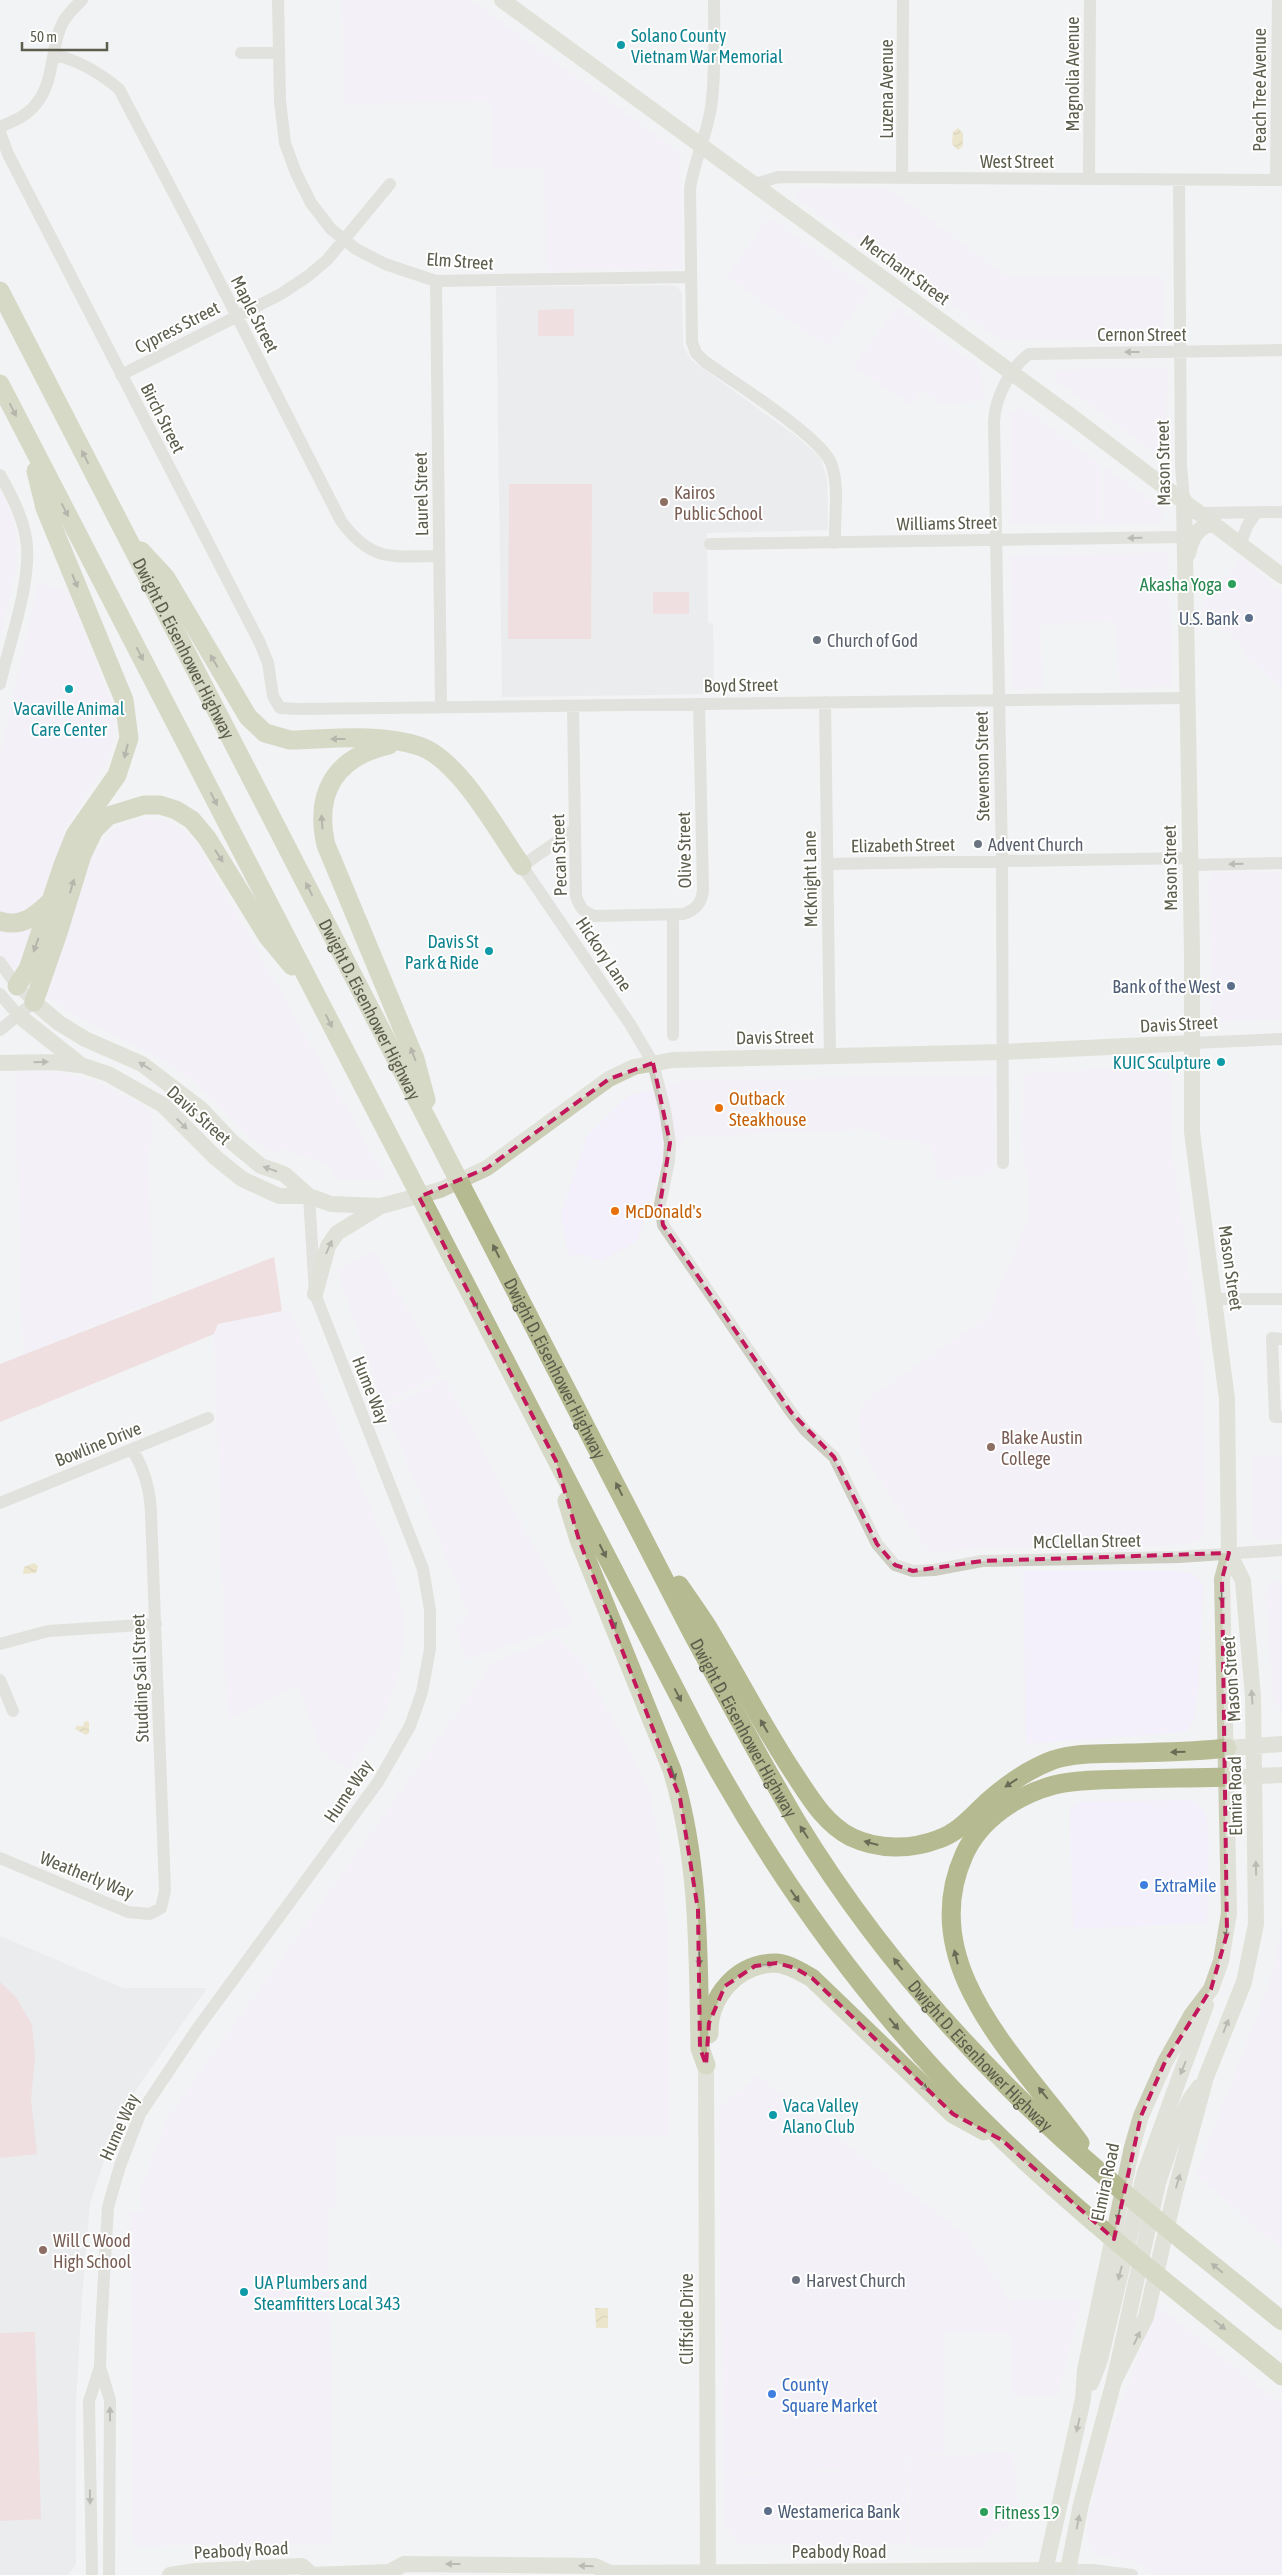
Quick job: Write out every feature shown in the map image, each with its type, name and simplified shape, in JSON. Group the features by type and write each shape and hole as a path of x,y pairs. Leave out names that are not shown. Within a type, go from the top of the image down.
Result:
{"highway":[{"name":"Dwight D. Eisenhower Highway","path":"0,291 743,1728 798,1823 850,1901 900,1966 961,2038 1006,2085 1102,2175 1282,2321"},
{"path":"0,384 700,1739 741,1812 778,1871 862,1986 911,2045 1002,2140 1092,2222 1282,2376"},
{"path":"17,986 28,969 50,902 76,835 118,775 129,738 124,700 45,508 26,436"},
{"path":"124,531 166,578 236,700 248,717 265,733 290,740 386,739 404,742 433,752 461,777 522,866"},
{"path":"404,742 372,749 354,758 341,769 329,786 322,806 322,824 326,845 415,1059 435,1135"},
{"path":"34,1002 82,855 94,830 108,816 144,805 176,810 192,820 212,845 268,937 312,988"},
{"path":"0,921 22,923 35,916 50,902"},
{"path":"556,1461 579,1540 668,1761 688,1827 696,1893 700,2048 706,2065"},
{"path":"634,1518 707,1625 774,1742 814,1803 830,1822 851,1836 890,1847 909,1847 941,1839 957,1830 1004,1787 1030,1770 1054,1760 1101,1754 1194,1752 1227,1748"},
{"path":"1102,2175 1001,2039 968,1987 958,1966 952,1941 950,1915 958,1868 968,1847 989,1820 1029,1793 1055,1784 1084,1780 1228,1777"},
{"path":"706,2065 709,2047 709,2022 714,2007 725,1986 738,1974 755,1966 777,1963 795,1968 812,1978 953,2114 1002,2140"}],"main road":[{"name":"Merchant Street","path":"502,0 1184,500 1282,576"},
{"name":"Mason Street","path":"1184,500 1192,1132 1227,1399 1230,1553 1222,1579 1227,1748"},
{"path":"1185,564 1191,540 1208,518"},
{"name":"Davis Street","path":"34,1002 60,1023 85,1039 142,1064 201,1109 232,1142 261,1166 284,1174 309,1196 330,1204 381,1206 440,1190 486,1168 609,1079 634,1067 673,1060 1002,1052 1192,1043"},
{"name":"Davis Street","path":"18,1015 81,1065 108,1074 163,1105 216,1158 242,1179 279,1196 309,1196"},
{"path":"0,1063 55,1062 81,1065"},
{"path":"314,1294 328,1246 336,1233 381,1206"},
{"name":"Mason Street","path":"1230,1553 1243,1581 1254,1746"},
{"path":"1227,1748 1282,1744"},
{"name":"Elmira Road","path":"1068,2572 1081,2504 1114,2381 1158,2183 1174,2135 1189,2101 1206,2077 1244,1982 1256,1924 1254,1746"},
{"name":"Elmira Road","path":"1044,2573 1084,2399 1100,2360 1144,2175 1221,1961 1228,1927 1227,1748"},
{"path":"1228,1777 1282,1775"},
{"name":"Elmira Road","path":"1084,2399 1085,2370 1132,2147 1141,2116 1165,2062 1192,2014 1211,1989"},
{"name":"Cliffside Drive","path":"706,2065 708,2572"},
{"name":"Peabody Road","path":"170,2575 196,2571 302,2566 312,2575 391,2574 404,2564 502,2570 595,2566 608,2574 708,2572 1068,2572"}],"street":[{"path":"0,127 22,117 36,104 48,80 61,26 68,14 82,0"},
{"name":"Elm Street","path":"278,0 280,101 285,143 296,174 311,203 332,228 356,249 385,264 436,281 691,277"},
{"path":"714,0 711,110 694,166 690,189 692,342 696,353 804,433 827,455 834,478 835,542"},
{"name":"Luzena Avenue","path":"902,178 903,0"},
{"name":"Magnolia Avenue","path":"1089,178 1090,0"},
{"name":"Peach Tree Avenue","path":"1278,0 1279,180"},
{"path":"242,53 279,52"},
{"name":"Maple Street","path":"55,55 83,64 99,72 119,88 317,472 340,521 352,537 366,548 379,554 439,556"},
{"name":"Birch Street","path":"0,132 8,154 260,643 268,662 276,704 280,708 296,709"},
{"name":"West Street","path":"752,185 778,177 1279,180"},
{"name":"Mason Street","path":"1179,180 1181,466 1184,500"},
{"name":"Cypress Street","path":"122,376 281,294 308,276 326,260 390,184"},
{"name":"Laurel Street","path":"436,281 441,706"},
{"name":"Cernon Street","path":"1013,374 1025,356 1039,352 1282,350"},
{"name":"Stevenson Street","path":"1003,1163 1002,861 994,410 999,394 1013,374"},
{"path":"0,475 5,492 21,521 27,545 26,570 0,684"},
{"path":"1208,518 1282,512"},
{"path":"1241,543 1247,526 1256,513"},
{"name":"Williams Street","path":"710,544 1184,537"},
{"name":"Boyd Street","path":"296,709 1187,698"},
{"name":"McKnight Lane","path":"825,702 830,1056"},
{"name":"Olive Street","path":"673,1035 673,914 684,914 694,909 702,896 699,704"},
{"name":"Pecan Street","path":"574,706 576,896 580,907 585,913 595,916 673,914"},
{"path":"522,866 575,829"},
{"name":"Elizabeth Street","path":"827,864 1002,861 1282,863"},
{"name":"Hickory Lane","path":"522,866 630,1024 653,1064 665,1110 670,1143 669,1161 660,1204 663,1225 791,1412 805,1430 834,1457 877,1544 895,1565"},
{"path":"0,962 17,986"},
{"name":"Davis Street","path":"18,1015 1,1000 17,986 34,1002"},
{"path":"0,1030 34,1002"},
{"name":"Davis Street","path":"1192,1043 1282,1039"},
{"name":"Hume Way","path":"92,2575 89,2401 100,2367 108,2207 120,2166 140,2114 197,2029 378,1782 410,1726 422,1692 427,1669 430,1649 430,1610 423,1569 314,1294 309,1196"},
{"path":"1215,1299 1282,1299"},
{"path":"1282,1339 1272,1338 1275,1417 1282,1417"},
{"name":"Bowline Drive","path":"0,1503 208,1418"},
{"name":"Studding Sail Street","path":"132,1450 141,1464 150,1496 165,1891 161,1908"},
{"name":"McClellan Street","path":"895,1565 913,1571 934,1570 982,1561 1178,1557 1282,1550"},
{"path":"0,1644 48,1631 156,1624"},
{"path":"0,1680 12,1711"},
{"name":"Weatherly Way","path":"0,1858 128,1912 150,1914 161,1908"},
{"name":"Hume Way","path":"100,2367 110,2400 109,2575"},
{"path":"1068,2572 1092,2570 1132,2575"}],"highlighted area":[{"path":"653,1063 670,1143 660,1204 663,1225 791,1412 834,1457 877,1544 895,1565 913,1571 982,1561 1229,1553 1222,1579 1227,1934 1211,1989 1165,2062 1141,2116 1114,2239 1002,2140 953,2114 812,1978 795,1968 777,1963 755,1966 725,1986 709,2023 706,2065 700,2048 698,1910 680,1798 579,1540 556,1461 419,1197 487,1168 609,1079"}],"shaded area":[{"path":"342,0 471,0 680,153 682,269 546,271 545,167 493,168 491,102 344,103"},
{"path":"799,188 888,189 1008,277 1164,277 1164,338 999,339 865,240 851,238 794,196"},
{"path":"769,217 869,291 828,347 727,277"},
{"name":"Kairos Public School","path":"672,285 678,287 682,294 683,346 691,360 796,436 820,457 827,478 828,530 707,533 708,623 713,624 714,694 502,697 496,287"},
{"path":"896,307 952,347 912,405 853,367"},
{"path":"574,309 574,336 538,336 538,310"},
{"path":"953,348 977,364 982,372 983,401 940,403 923,391"},
{"path":"1167,367 1166,454 1160,457 1054,378 1056,370"},
{"path":"1023,407 1101,465 1101,525 1010,524 1010,414"},
{"path":"1103,466 1162,508 1161,524 1103,525"},
{"path":"509,484 592,484 591,639 508,639"},
{"path":"0,488 13,518 17,547 15,574 0,638"},
{"path":"1168,553 1172,686 1119,688 1117,622 1041,623 1042,689 1012,689 1010,555"},
{"path":"1242,558 1282,593 1282,690 1243,654 1242,644 1200,607"},
{"path":"38,583 68,591 109,695 116,718 111,754 64,831 97,849 111,831 134,820 149,818 166,821 185,831 196,842 387,1180 382,1178 337,1179 326,1165 286,1149 272,1153 245,1134 214,1100 180,1071 72,1014 8,968 0,957 0,755"},
{"path":"653,592 689,592 689,614 653,614"},
{"path":"1214,872 1280,872 1280,1020 1221,1022 1214,1019 1211,1011 1209,878"},
{"path":"1154,1066 1167,1075 1170,1080 1172,1151 1204,1377 1206,1508 1205,1530 1202,1537 1199,1541 1190,1544 1168,1546 983,1548 942,1552 929,1551 894,1503 861,1450 858,1419 865,1401 987,1317 1028,1220 1029,1189 1022,1146 1023,1074"},
{"path":"17,1070 41,1070 68,1074 98,1083 130,1098 151,1112 152,1146 149,1146 152,1302 23,1355 15,1084"},
{"path":"995,1075 996,1161 992,1170 986,1175 938,1179 934,1155 929,1146 914,1140 886,1140 879,1133 866,1129 685,1137 677,1149 663,1157 650,1207 636,1242 601,1260 577,1254 569,1257 561,1215 587,1135 628,1096 683,1081"},
{"path":"375,1250 442,1374 383,1405 337,1269"},
{"path":"274,1257 282,1311 218,1324 214,1334 0,1422 0,1364"},
{"path":"290,1311 389,1553 403,1613 403,1645 397,1683 377,1730 347,1770 321,1750 298,1686 227,1720 214,1334 218,1324"},
{"path":"444,1378 574,1623 467,1659 455,1627 469,1614 385,1408"},
{"path":"1258,1456 1282,1457 1282,1538 1263,1540 1255,1537 1252,1528 1252,1460"},
{"path":"1023,1571 1180,1571 1195,1575 1203,1586 1198,1690 1195,1716 1187,1732 1026,1744"},
{"path":"1271,1582 1282,1582 1282,1711 1274,1704 1265,1591"},
{"path":"556,1637 581,1659 650,1793 664,1872 670,2005 670,2137 335,2136 335,2209 328,2209 333,2543 134,2546 130,2212 143,2211 140,2191 168,2117 492,1664"},
{"path":"1189,1800 1198,1803 1206,1813 1209,1844 1207,1923 1073,1929 1070,1809 1079,1802"},
{"path":"1282,1924 1282,2250 1196,2175 1270,1982"},
{"name":"Will C Wood High School","path":"0,1936 123,1988 207,1988 138,2087 115,2128 90,2203 76,2403 76,2564 68,2575 0,2575"},
{"path":"0,1982 16,1997 32,2025 35,2057 31,2099 37,2154 0,2158"},
{"path":"757,2076 966,2235 1009,2299 1010,2334 945,2333 944,2454 906,2456 907,2545 844,2545 842,2470 723,2473 719,2108"},
{"path":"1011,2299 1082,2299 1058,2395 1011,2394"},
{"path":"1153,2302 1282,2405 1282,2575 1155,2575 1134,2561 1097,2555 1089,2547 1086,2532 1099,2467 1142,2345"},
{"path":"35,2332 41,2519 0,2521 0,2333"},
{"path":"1013,2453 1019,2514 981,2547 909,2546 908,2457"},
{"path":"841,2472 842,2545 741,2544 724,2525 723,2474"}],"water":[{"path":"958,128 963,133 963,146 958,150 952,144 953,132"},
{"path":"34,1563 38,1566 36,1573 23,1574 24,1567"},
{"path":"85,1721 89,1722 89,1733 86,1735 75,1729 77,1726 83,1726"},
{"path":"595,2308 608,2308 608,2328 596,2328"}],"place":[{"name":"Solano County Vietnam War Memorial","path":"621,45"},
{"name":"Kairos Public School","path":"664,502"},
{"name":"Akasha Yoga","path":"1232,584"},
{"name":"U.S. Bank","path":"1249,618"},
{"name":"Church of God","path":"817,640"},
{"name":"Vacaville Animal Care Center","path":"69,689"},
{"name":"Advent Church","path":"978,844"},
{"name":"Davis St Park & Ride","path":"489,951"},
{"name":"Bank of the West","path":"1231,986"},
{"name":"KUIC Sculpture","path":"1221,1062"},
{"name":"Outback Steakhouse","path":"719,1108"},
{"name":"McDonald's","path":"615,1211"},
{"name":"Blake Austin College","path":"991,1447"},
{"name":"ExtraMile","path":"1144,1885"},
{"name":"Vaca Valley Alano Club","path":"773,2115"},
{"name":"Will C Wood High School","path":"43,2250"},
{"name":"Harvest Church","path":"796,2280"},
{"name":"UA Plumbers and Steamfitters Local 343","path":"244,2292"},
{"name":"County Square Market","path":"772,2394"},
{"name":"Westamerica Bank","path":"768,2511"},
{"name":"Fitness 19","path":"984,2512"}]}
